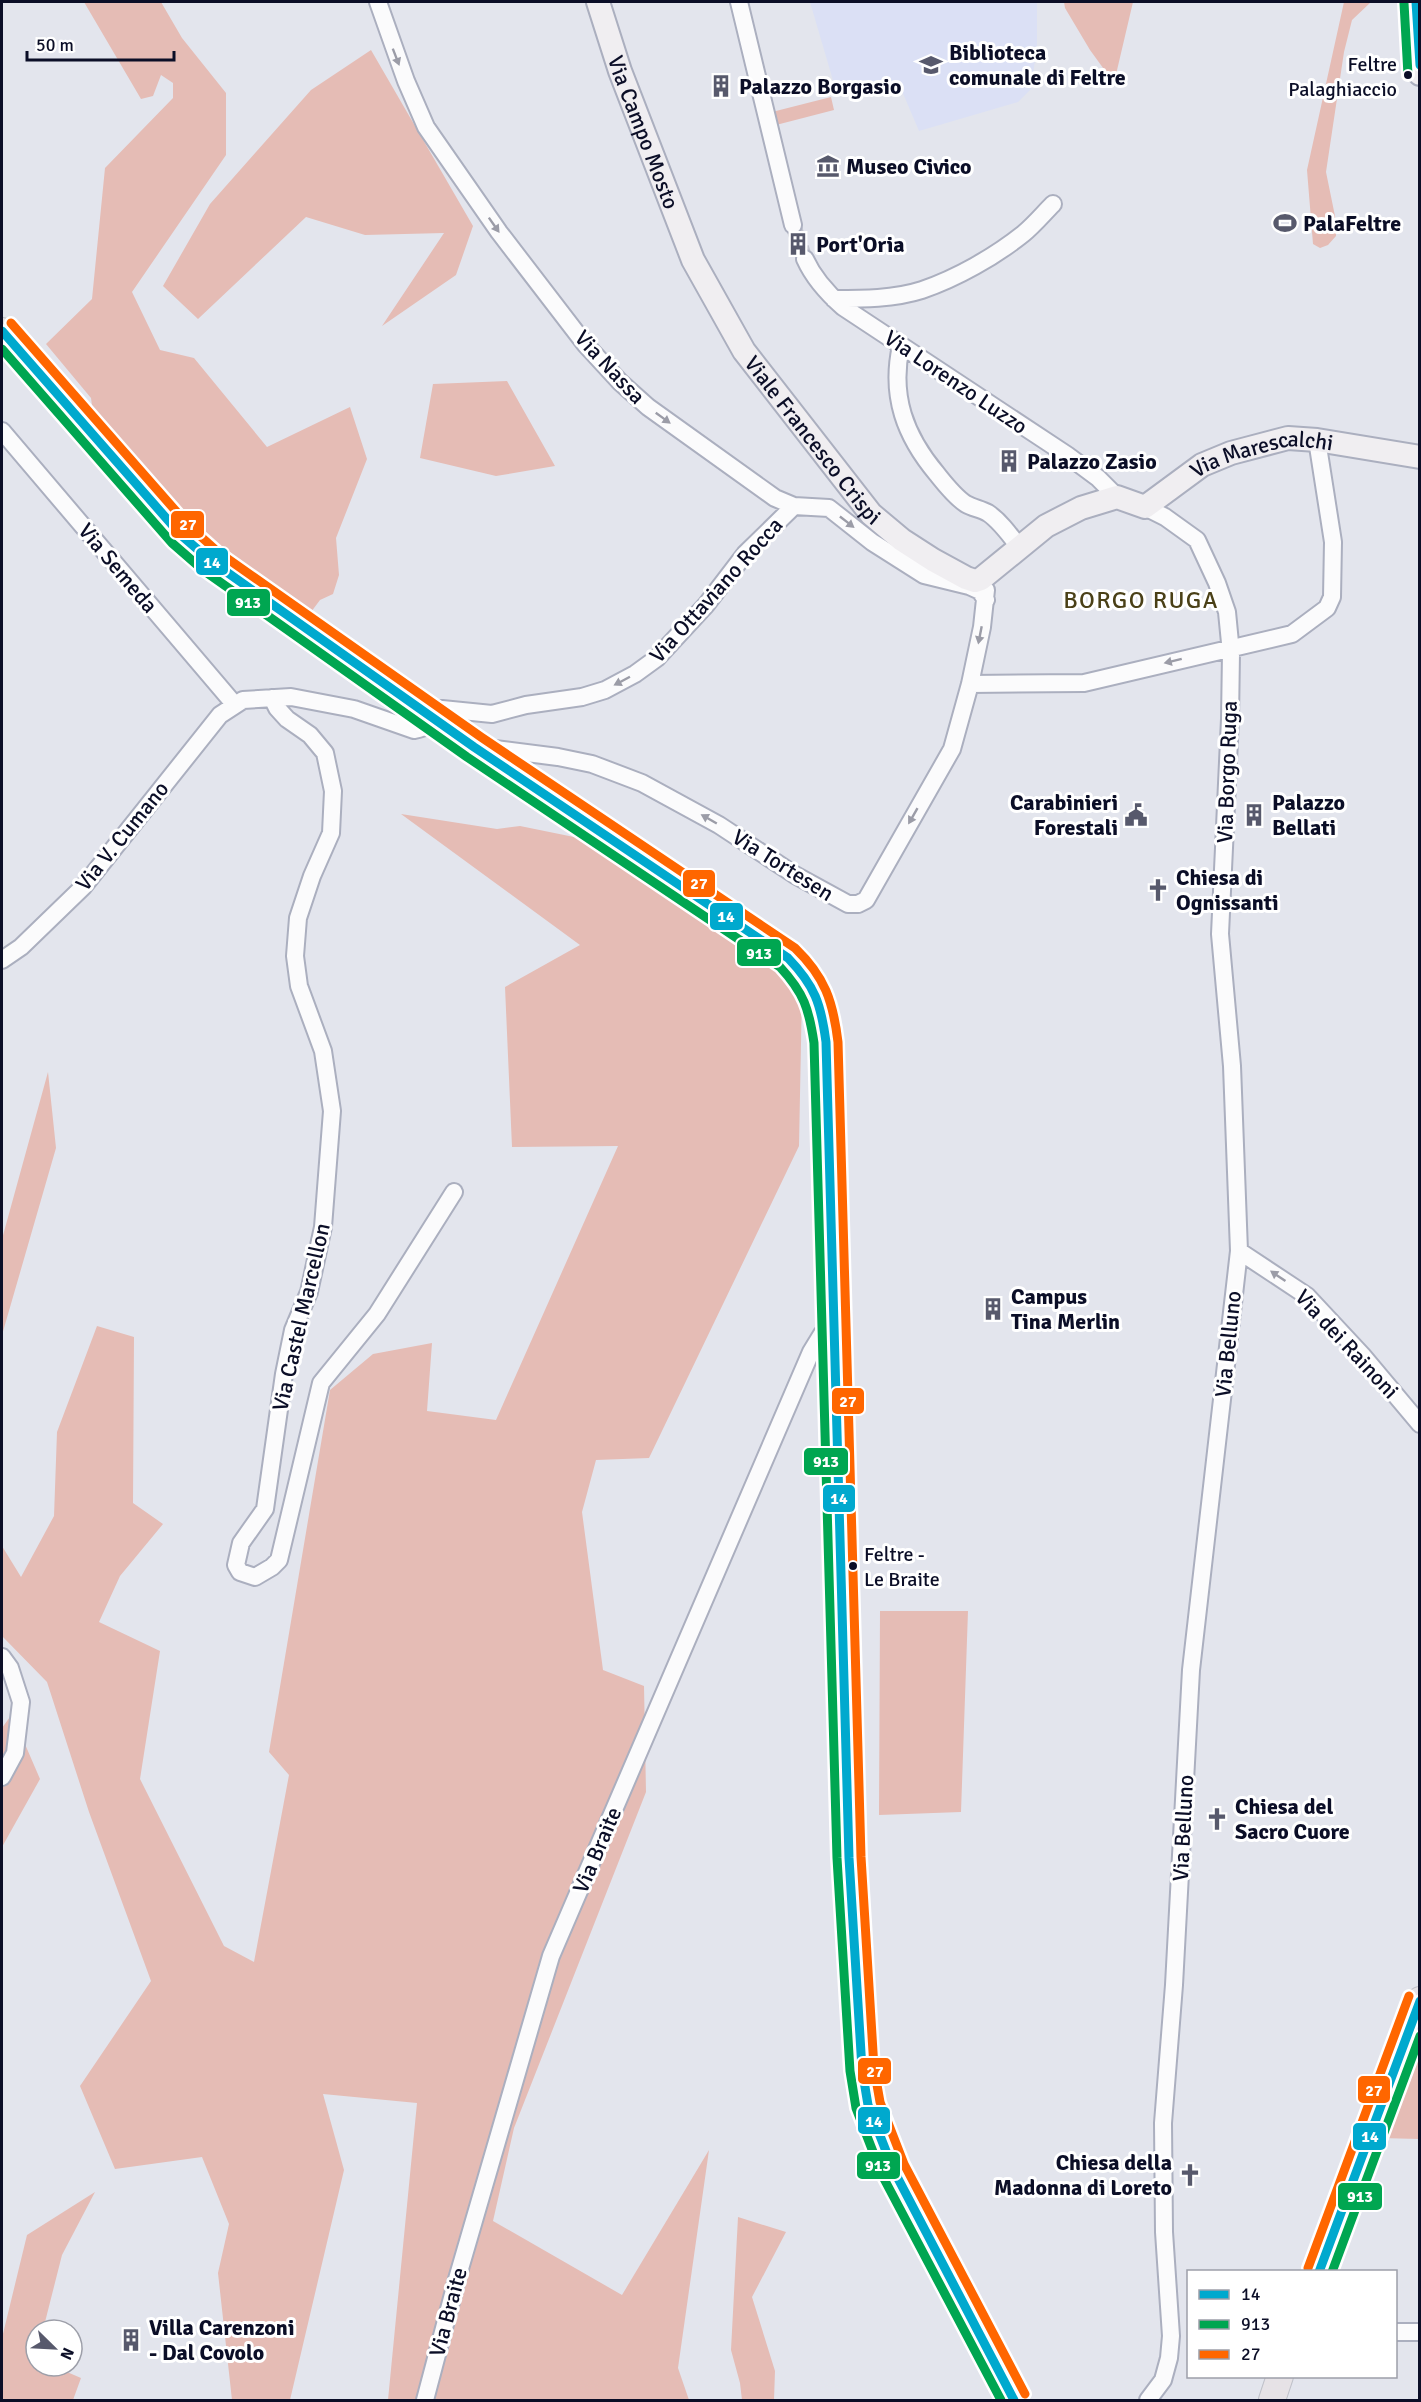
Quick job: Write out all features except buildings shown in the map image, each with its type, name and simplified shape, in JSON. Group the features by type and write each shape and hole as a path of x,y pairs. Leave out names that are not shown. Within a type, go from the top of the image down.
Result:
{"main road":[{"path":"2,331 181,535 212,561 474,747 788,958 814,987 822,1008 826,1042 849,1858 861,2069 868,2105 893,2169 1014,2400"},
{"path":"1319,2270 1419,2000"},
{"path":"1272,2400 1280,2378"}],"street":[{"name":"Via Nassa","path":"378,2 401,70 426,127 499,232 585,344 620,382 648,407 765,491 794,506 829,508 872,542 924,575 979,586"},
{"name":"Via Campo Mosto","path":"598,2 620,71 693,260"},
{"path":"739,2 793,225"},
{"path":"1416,2 1419,74"},
{"path":"834,299 868,298 920,290 969,269 1024,233 1053,204"},
{"name":"Via Lorenzo Luzzo","path":"805,259 816,278 834,299 1067,455 1098,478 1117,497"},
{"name":"Viale Francesco Crispi","path":"693,260 744,351 871,514 902,540 979,586"},
{"path":"901,346 896,389 903,415 919,453 945,484 965,503 988,513 1007,530 1019,547"},
{"name":"Via Semeda","path":"2,431 235,705"},
{"name":"Via Marescalchi","path":"1145,507 1202,465 1231,453 1288,438 1317,440 1419,457"},
{"path":"970,684 1084,682 1292,634 1327,608 1332,597 1333,542 1317,440"},
{"path":"979,586 1019,547 1046,526 1081,508 1117,497 1145,507"},
{"name":"Via Ottaviano Rocca","path":"435,720 442,709 492,714 526,705 582,697 605,690 635,674 657,658 706,605 745,554 794,506"},
{"name":"Via Borgo Ruga","path":"1145,507 1165,517 1197,540 1217,583 1227,612 1230,647 1230,719 1220,934 1232,1066 1239,1251"},
{"name":"Via Tortesen","path":"474,747 558,757 592,764 642,783 719,825 795,875 848,904 858,904 866,900 952,750 970,684 979,586"},
{"path":"235,705 243,700 291,697 354,709 414,730 435,720"},
{"name":"Via Castel Marcellon","path":"272,698 287,719 310,735 325,753 333,791 331,833 297,918 295,956 299,986 323,1051 332,1111 323,1227 309,1292 293,1330 284,1374 265,1509 241,1543 236,1565 240,1572 255,1577 279,1560 321,1383 377,1314 454,1192"},
{"name":"Via V. Cumano","path":"2,960 21,947 83,887 220,715 235,705"},
{"name":"Via dei Rainoni","path":"1239,1251 1307,1296 1362,1355 1419,1424"},
{"name":"Via Belluno","path":"1148,2400 1163,2380 1172,2336 1164,2232 1163,2123 1174,1985 1191,1670 1239,1251"},
{"name":"Via Braite","path":"425,2400 460,2268 551,1956 812,1352 822,1334 834,1326"},
{"path":"2,1657 10,1668 21,1702 15,1753 2,1777"},
{"path":"1397,2332 1419,2332"}],"shaded area":[{"path":"84,2 161,2 182,38 226,93 226,155 132,292 160,350 194,358 267,447 350,407 367,459 336,538 339,575 333,594 320,600 311,612 237,562 168,501 91,417 93,413 91,398 46,344 92,299 105,168 173,98 173,83 161,75 153,96 141,99"},
{"name":"Biblioteca comunale di Feltre","path":"810,2 1037,2 1037,46 1031,89 1018,102 919,131 899,84 837,94"},
{"path":"1064,2 1133,2 1114,83 1090,50 1065,8"},
{"path":"1344,2 1371,2 1352,20 1344,52 1326,172 1336,221 1336,236 1328,245 1320,248 1313,244 1307,170"},
{"path":"371,50 473,226 456,275 382,326 444,233 365,235 306,217 198,319 163,286 210,204 311,90"},
{"path":"831,97 834,110 776,125 772,112"},
{"path":"507,381 555,466 496,476 420,458 433,384"},
{"path":"401,814 497,829 520,826 574,837 579,835 756,959 789,970 802,992 799,1146 649,1458 596,1460 582,1512 603,1670 644,1686 646,1792 514,2128 493,2221 622,2295 709,2150 678,2368 689,2400 388,2400 417,2103 323,2094 344,2170 290,2400 232,2400 218,2273 229,2224 202,2157 115,2169 80,2086 151,1981 89,1812 47,1682 2,1636 2,1546 21,1577 54,1516 57,1432 97,1326 134,1337 133,1503 163,1524 120,1576 99,1622 160,1651 140,1779 224,1946 254,1962 289,1775 269,1752 330,1390 373,1354 432,1343 427,1411 496,1420 618,1146 512,1147 505,987 580,945"},
{"path":"48,1072 56,1148 2,1335 2,1239"},
{"path":"880,1611 968,1611 961,1812 879,1815"},
{"path":"12,1714 40,1779 2,1847 2,1728"},
{"path":"1419,2033 1419,2139 1380,2138"},
{"path":"95,2192 62,2255 46,2318 24,2318 24,2378 81,2378 73,2400 2,2400 2,2338 27,2235"},
{"path":"738,2217 786,2232 752,2297 775,2371 774,2400 742,2400 731,2350"}],"tunnel":[{"path":"793,225 805,259"}],"transit line":[{"name":"14","path":"1416,2 1420,65"},
{"name":"913","path":"1404,3 1408,75"},
{"name":"27","path":"11,323 189,526 218,552 481,737 795,948 814,969 826,990 838,1042 861,1857 874,2068 880,2102 904,2164 1025,2394"},
{"name":"14","path":"2,331 181,535 211,561 474,747 788,958 811,987 819,1006 826,1042 849,1858 862,2069 868,2105 893,2169 1014,2400"},
{"name":"913","path":"2,349 172,543 203,570 467,757 780,967 795,985 804,1002 814,1043 837,1858 850,2071 856,2108 882,2175 1001,2400"},
{"name":"27","path":"1308,2268 1409,1996"},
{"name":"14","path":"1320,2270 1420,2001"},
{"name":"913","path":"1333,2270 1420,2036"}],"place":[{"name":"Biblioteca comunale di Feltre","path":"931,65"},
{"name":"Feltre Palaghiaccio","path":"1408,75"},
{"name":"Palazzo Borgasio","path":"721,86"},
{"name":"Museo Civico","path":"828,166"},
{"name":"PalaFeltre","path":"1285,223"},
{"name":"Port'Oria","path":"798,244"},
{"name":"Palazzo Zasio","path":"1009,461"},
{"name":"Carabinieri Forestali","path":"1136,815"},
{"name":"Palazzo Bellati","path":"1254,815"},
{"name":"Chiesa di Ognissanti","path":"1158,890"},
{"name":"Campus Tina Merlin","path":"993,1309"},
{"name":"Feltre - Le Braite","path":"853,1566"},
{"name":"Chiesa del Sacro Cuore","path":"1217,1819"},
{"name":"Chiesa della Madonna di Loreto","path":"1190,2175"},
{"name":"Villa Carenzoni - Dal Covolo","path":"131,2340"}],"district":[{"name":"BORGO RUGA","path":"1141,600"}]}
